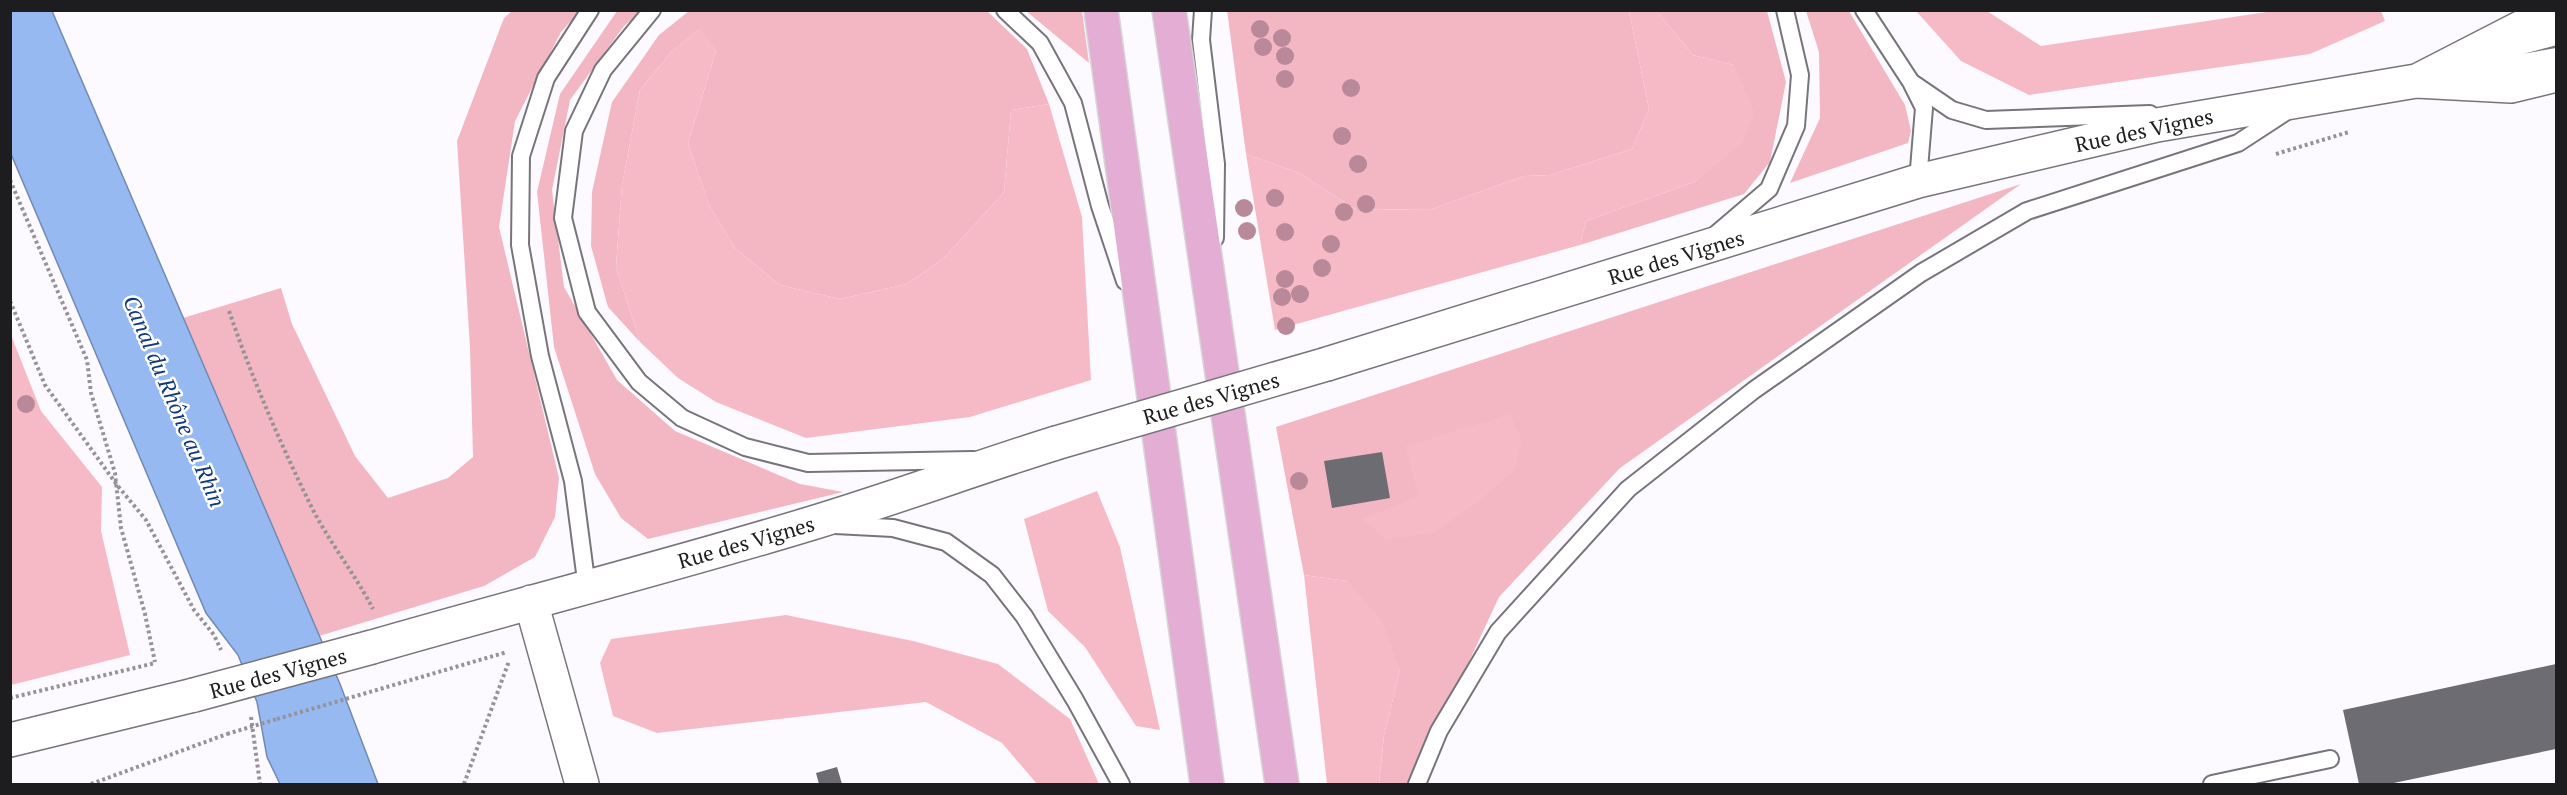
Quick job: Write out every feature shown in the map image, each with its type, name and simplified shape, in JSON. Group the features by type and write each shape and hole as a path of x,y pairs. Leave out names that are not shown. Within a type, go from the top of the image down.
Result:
{"main road":[{"path":"1101,10 1207,784"},
{"path":"1169,10 1282,784"}],"street":[{"path":"2416,81 2526,25 2556,18"},
{"path":"2416,81 2511,86 2556,75"},
{"name":"Rue des Vignes","path":"10,740 194,695 587,588 811,524 1056,443 1327,364 1918,181 2157,125 2416,81"},
{"path":"531,602 582,784"}],"lane":[{"path":"587,588 573,481 540,356 520,245 521,156 546,78 590,10"},
{"path":"652,10 603,70 574,131 563,218 587,312 639,382 682,418 745,447 808,463 1004,460"},
{"path":"1005,10 1040,43 1073,103 1100,206 1147,346"},
{"path":"1203,10 1202,40 1216,164 1215,320"},
{"path":"1697,251 1769,189 1796,126 1800,75 1785,10"},
{"path":"1864,10 1911,82 1924,108 1918,181"},
{"path":"2416,81 2482,56 2556,37"},
{"path":"2416,81 2556,56"},
{"path":"1911,82 1952,110 1986,120 2247,110"},
{"path":"1417,784 1439,731 1498,632 1628,489 1754,390 1921,273 2027,211 2238,143 2303,100"},
{"path":"811,524 893,528 945,542 992,575 1024,616 1075,699 1121,784"},
{"path":"2212,784 2330,759"}],"path":[{"path":"2273,155 2359,129"},
{"path":"10,180 87,360 91,393 117,485 121,528 145,614 155,662"},
{"path":"10,301 45,385 117,485 146,520 194,610 214,635 223,655"},
{"path":"228,311 249,368 312,508 359,583 381,644"},
{"path":"464,784 531,602"},
{"path":"91,784 227,734 389,688"},
{"path":"251,716 260,784"}],"shaded area":[{"path":"1227,10 1629,11 1649,109 1632,149 1550,175 1524,176 1432,209 1357,210 1299,173 1246,154"},
{"path":"512,11 580,11 561,32 515,121 499,227 559,478 555,517 535,557 484,586 319,636 183,318 281,288 292,324 355,456 388,498 448,478 473,457 470,347 457,141 504,18"},
{"path":"617,11 642,11 624,26 570,100 552,190 564,287 617,380 675,431 800,484 843,492 648,539 621,518 595,474 554,347 537,192 560,94"},
{"path":"689,11 987,11 1027,49 1049,104 1011,110 1004,192 944,258 907,284 840,299 780,285 735,248 709,205 688,143 716,51 700,29 671,52 640,90 622,185 616,267 640,342 608,307 591,246 592,192 612,102 659,35"},
{"path":"1026,11 1082,11 1089,63"},
{"path":"1629,11 1659,11 1659,14 1693,55 1734,65 1754,112 1743,142 1697,181 1586,221 1580,245 1275,330 1246,154 1299,173 1357,210 1432,209 1524,176 1550,175 1632,149 1649,109"},
{"path":"1659,11 1767,11 1786,82 1770,162 1744,194 1580,245 1586,221 1697,181 1734,65 1693,55 1659,14"},
{"path":"1806,11 1849,11 1905,105 1911,131 1908,143 1790,183 1820,118 1819,52"},
{"path":"1916,11 1987,11 2041,46 2273,11 2381,11 2385,21 2310,54 2029,95 1961,61"},
{"path":"701,28 716,51 688,143 709,205 735,248 780,285 840,299 907,284 944,258 1004,192 1011,110 1049,104 1082,217 1091,380 970,417 806,438 716,402 678,378 640,342 616,267 622,185 640,90 671,52"},
{"path":"2021,184 1620,468 1499,597 1412,784 1379,784 1384,735 1400,670 1347,581 1304,575 1276,427"},
{"path":"11,335 41,411 102,487 101,531 130,655 11,685"},
{"path":"1510,414 1522,440 1515,470 1477,503 1433,533 1387,539 1362,519 1419,496 1405,447"},
{"path":"1097,491 1120,547 1160,730 1136,726 1085,647 1048,611 1024,519"},
{"path":"1304,575 1347,581 1382,621 1400,670 1384,735 1379,784 1327,784"},
{"path":"786,615 913,641 998,664 1070,719 1099,784 1037,784 1002,743 926,702 657,733 613,716 600,663 611,639"}],"water":[{"name":"Canal du Rhône au Rhin","path":"10,11 52,11 340,684 378,784 280,784 267,757 257,702 238,655 206,613 11,154"}],"building":[{"path":"1382,452 1390,498 1332,508 1324,461"},
{"path":"2556,664 2556,749 2389,784 2359,784 2343,710"},
{"path":"837,767 842,784 819,784 816,773"}]}
